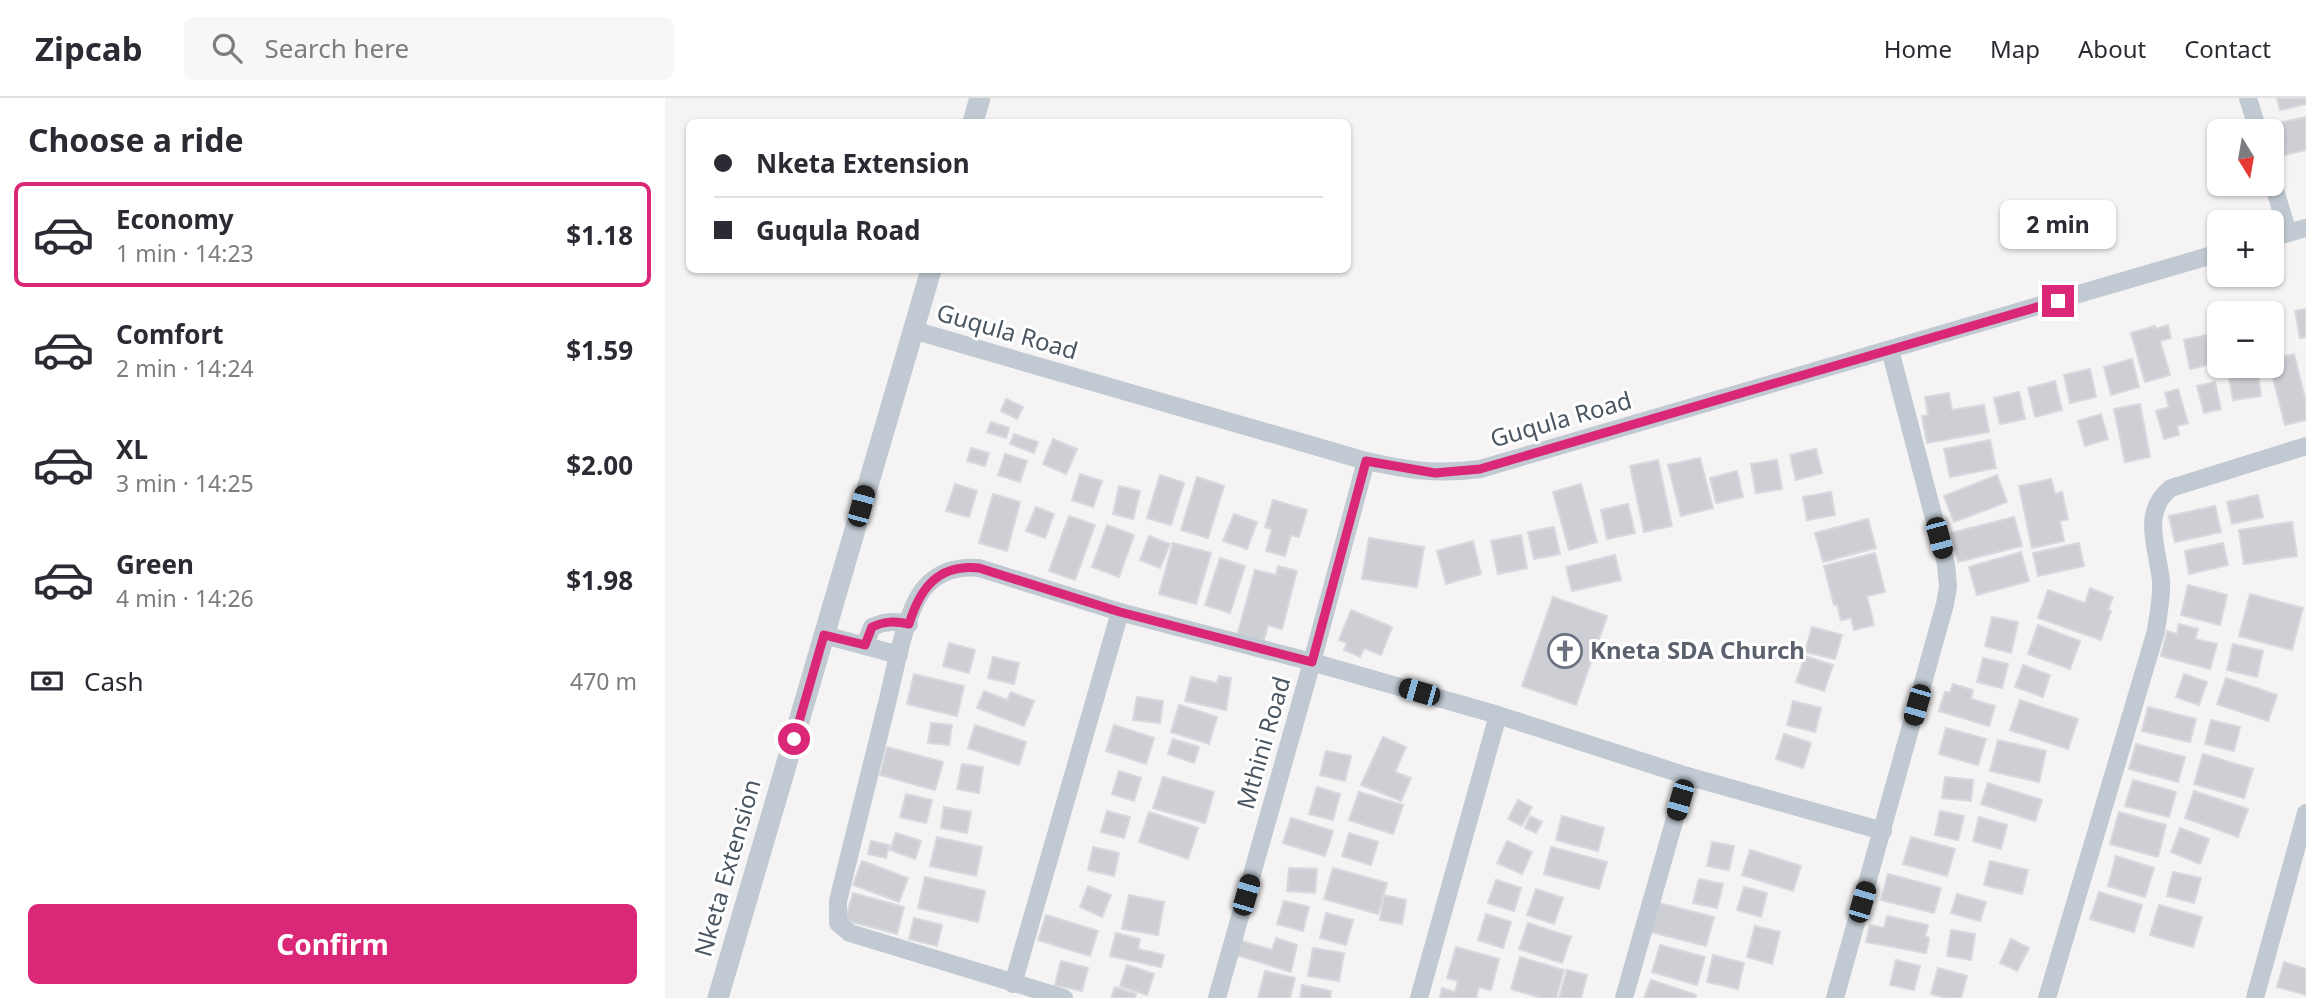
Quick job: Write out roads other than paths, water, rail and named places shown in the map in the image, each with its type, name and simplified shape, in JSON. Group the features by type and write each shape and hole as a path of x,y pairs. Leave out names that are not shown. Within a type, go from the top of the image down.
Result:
{"street":[{"path":"974,119 980,98"},
{"path":"2248,98 2254,119"},
{"path":"2284,234 2306,228"},
{"name":"Guqula Road","path":"913,330 1366,461 1435,473 1480,469 2207,257"},
{"name":"Nketa Extension","path":"718,998 930,273"},
{"path":"1835,998 1948,587 1946,564 1890,350"},
{"path":"2047,998 2155,631 2161,584 2153,528 2155,505 2171,488 2306,446"},
{"name":"Mthini Road","path":"1217,998 1366,461"},
{"path":"1063,998 850,933 838,923 838,901 899,655 915,603 924,588 943,573 955,568 979,568 1120,612 1312,662 1498,715 1688,776 1882,831"},
{"path":"1013,984 1120,612"},
{"path":"865,645 872,627 882,622 897,621 909,624"},
{"path":"824,635 899,655"},
{"path":"1419,998 1498,715"},
{"path":"1624,998 1688,776"},
{"path":"2255,998 2306,813"}],"place":[{"name":"Kneta SDA Church","path":"1565,651"}]}
